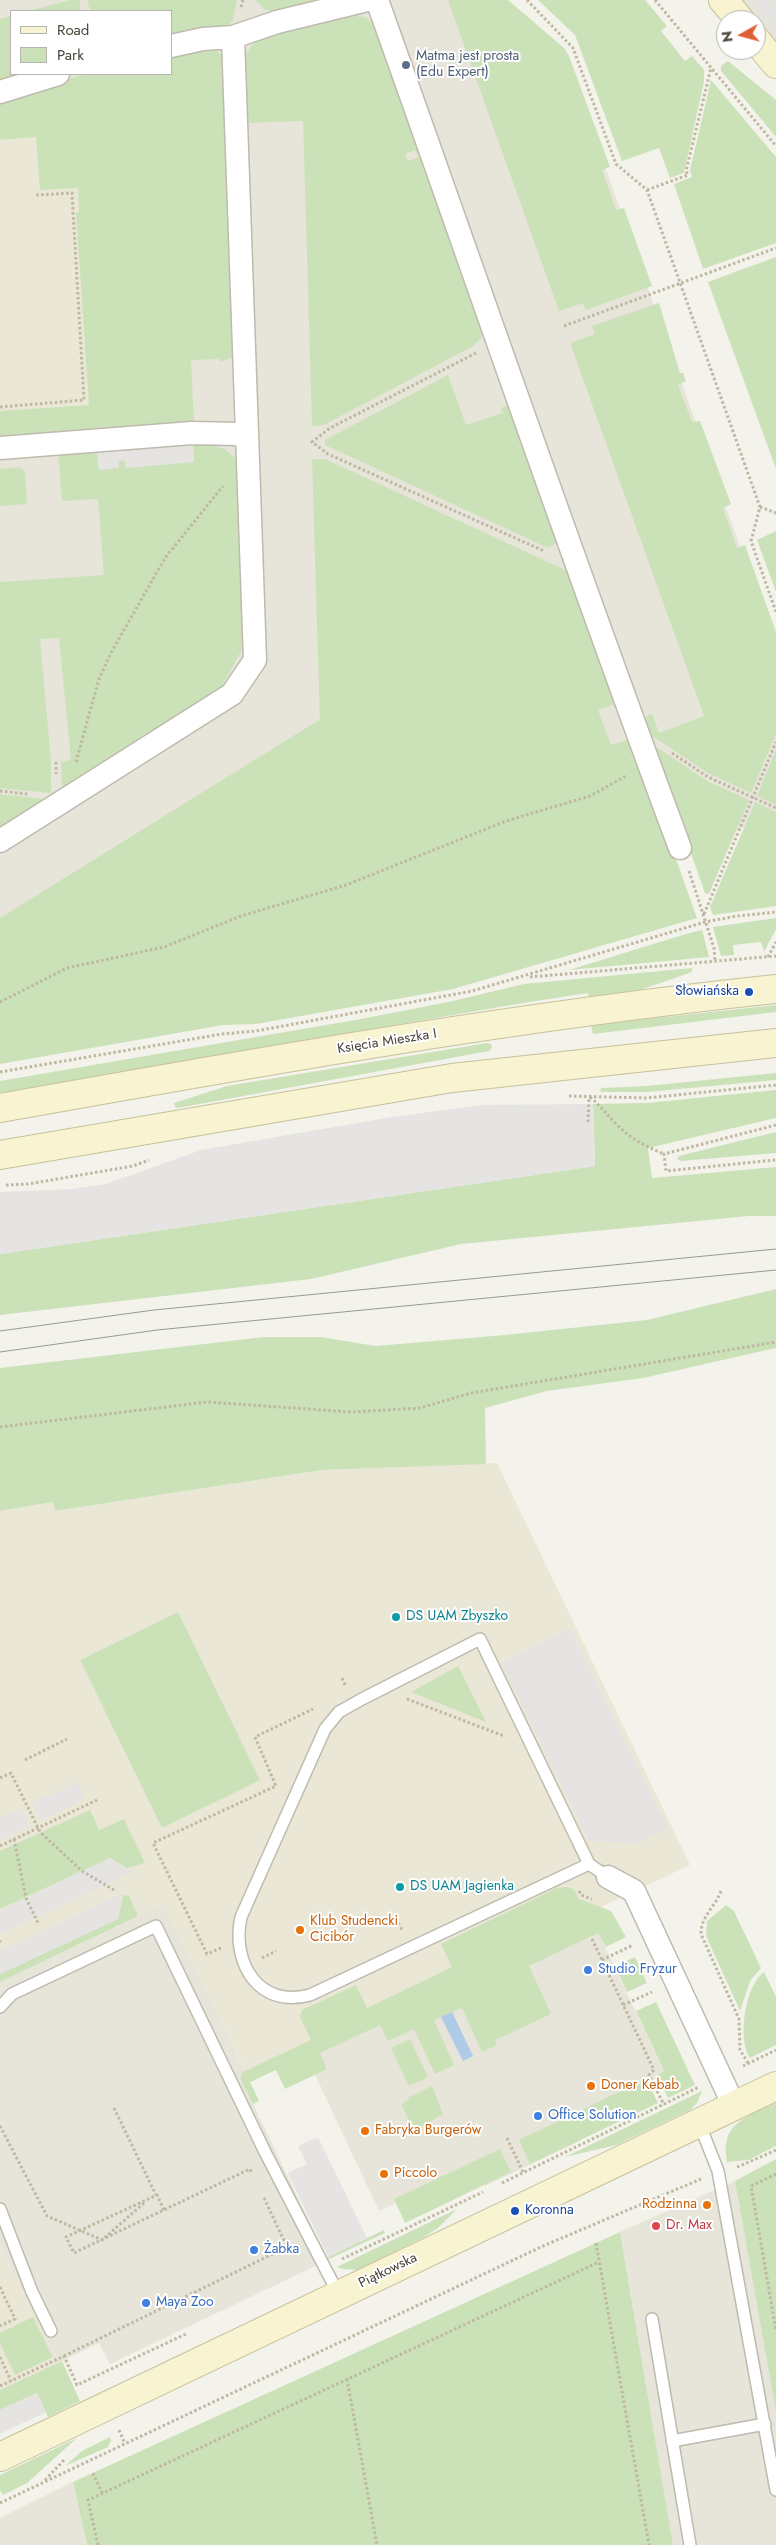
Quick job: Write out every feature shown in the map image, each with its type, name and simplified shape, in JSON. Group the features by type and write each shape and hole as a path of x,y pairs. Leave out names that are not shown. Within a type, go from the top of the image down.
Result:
{"street":[{"path":"172,46 203,39 233,37 277,22 366,0"},
{"path":"377,0 577,566 680,848"},
{"path":"723,0 732,10"},
{"path":"0,841 232,694 255,660 233,37"},
{"path":"766,52 776,64"},
{"path":"0,92 55,75"},
{"path":"0,448 192,433 237,434 246,446"},
{"name":"Księcia Mieszka I","path":"0,1108 427,1035 673,1000 776,989"},
{"path":"0,1155 460,1077 776,1043"},
{"path":"608,1877 634,1891 734,2106"},
{"name":"Piątkowska","path":"0,2457 776,2086"}],"lane":[{"path":"589,1864 310,1995 294,1999 281,1998 264,1990 252,1977 242,1959 238,1935 247,1902 325,1729 339,1712 380,1689 480,1639 589,1864 608,1877"},
{"path":"0,2007 12,1994 156,1926 265,2152 339,2295"},
{"path":"699,2123 718,2171 776,2490"},
{"path":"0,2209 32,2292 51,2331"},
{"path":"652,2319 690,2545"},
{"path":"672,2441 765,2424"}],"path":[{"path":"527,0 573,48 616,164 647,190 760,507 751,541 776,612"},
{"path":"655,0 776,146"},
{"path":"647,190 688,175 686,171 711,68"},
{"path":"0,407 84,400 72,193 36,194"},
{"path":"564,326 681,285 776,248"},
{"path":"499,341 330,428 312,442 328,454 577,566"},
{"path":"67,798 99,679 112,651 165,558 246,446"},
{"path":"760,507 776,513"},
{"path":"704,914 776,742"},
{"path":"0,1002 67,968 164,947 241,916 346,886 506,821 590,796 648,763"},
{"path":"708,777 776,808"},
{"path":"688,869 714,948 715,962"},
{"path":"0,1072 284,1026 472,990 522,978 705,922 776,912"},
{"path":"769,962 768,957 776,942"},
{"path":"522,978 776,956"},
{"path":"569,1096 647,1098 776,1085"},
{"path":"588,1122 589,1096"},
{"path":"589,1096 601,1106 618,1126 648,1148 664,1154 776,1125"},
{"path":"664,1154 666,1170 776,1160"},
{"path":"0,1427 207,1402 350,1412 420,1408 471,1393 776,1342"},
{"path":"380,1689 531,1747"},
{"path":"207,1954 153,1843 276,1786 255,1737 314,1709"},
{"path":"25,1760 67,1739"},
{"path":"0,1778 11,1773 38,1828 82,1871 114,1890"},
{"path":"0,1846 97,1800"},
{"path":"14,1839 26,1898 39,1925"},
{"path":"568,1874 581,1895 598,1901"},
{"path":"721,1891 716,1904 701,1924 700,1934 739,2019 740,2050 748,2063"},
{"path":"630,1938 637,1952"},
{"path":"592,1939 654,2070 649,2075 664,2105"},
{"path":"602,1960 634,1945"},
{"path":"496,2187 523,2172 776,2050"},
{"path":"114,2108 164,2210"},
{"path":"0,2126 47,2216 102,2240"},
{"path":"507,2138 523,2172"},
{"path":"0,2503 543,2246 718,2171 745,2166 776,2150"},
{"path":"156,2195 66,2238 74,2253 250,2169 254,2178"},
{"path":"776,2174 752,2186 776,2330"},
{"path":"325,2268 386,2237 488,2190"},
{"path":"0,2386 287,2247 262,2195"},
{"path":"102,2240 148,2199"},
{"path":"596,2243 649,2545"},
{"path":"98,2545 88,2500 599,2262"},
{"path":"0,2287 15,2319 0,2326"},
{"path":"0,2301 6,2298"},
{"path":"64,2356 77,2384 195,2330"},
{"path":"0,2357 11,2381"},
{"path":"347,2379 377,2545"},
{"path":"92,2473 102,2494"}],"shaded area":[{"path":"0,0 503,0 563,49 776,648 776,816 600,882 0,962"},
{"path":"735,0 776,0 776,49 766,37 766,10 744,10"},
{"path":"752,0 767,0 776,11 776,28 766,16 766,10 761,10"},
{"path":"156,104 177,423 0,438 0,117"},
{"path":"193,443 194,462 126,468 125,461 119,460 119,468 99,470 97,448"},
{"path":"593,1104 595,1166 0,1254 0,1192 72,1189 106,1184 201,1150 392,1117 482,1105"},
{"path":"497,1463 690,1865 247,2074 164,1904 0,1982 0,1511 53,1502 56,1511 322,1470"},
{"path":"570,1628 668,1828 636,1844 589,1841 501,1662"},
{"path":"77,1782 85,1800 40,1821 32,1803"},
{"path":"22,1808 30,1826 0,1840 0,1818"},
{"path":"110,1858 133,1872 0,1934 0,1910"},
{"path":"123,1893 118,1919 0,1974 0,1951"},
{"path":"164,1904 247,2075 241,2079 328,2260 110,2364 99,2343 56,2364 0,2246 0,1982"},
{"path":"589,1913 665,2074 570,2120 580,2141 485,2186 475,2165 379,2211 303,2049"},
{"path":"318,2137 367,2238 328,2257 288,2173 307,2164 298,2146"},
{"path":"735,2181 776,2412 776,2545 673,2545 620,2232"},
{"path":"0,2246 56,2364 0,2391"},
{"path":"37,2393 46,2412 0,2434 0,2410"},
{"path":"73,2482 87,2545 0,2545 0,2518"}],"green space":[{"path":"71,0 80,0 80,10 32,10"},
{"path":"87,0 237,0 233,20 227,27 172,40 172,10 90,10"},
{"path":"256,0 342,0 276,14 263,8"},
{"path":"448,0 508,0 564,48 569,56 610,167 602,170 616,210 624,208 652,286 586,310 583,303 559,311"},
{"path":"538,0 645,0 667,26 661,31 685,61 692,56 704,70 704,82 684,173 670,178 659,148 622,161 575,35"},
{"path":"353,14 366,18 377,26 423,152 417,154 415,150 405,154 408,161 424,155 482,331 481,338 473,346 324,425 312,426 303,121 244,123 243,58 258,37"},
{"path":"10,16 10,75 28,75 0,83 0,19"},
{"path":"204,48 215,49 223,56 235,356 220,362 219,359 191,360 194,423 0,440 0,411 89,405 76,213 79,212 78,188 40,190 36,137 0,140 0,97 83,75 172,75 172,55"},
{"path":"728,61 776,100 776,137 721,71 721,66"},
{"path":"711,80 776,157 776,243 703,269 674,184 692,177 690,170"},
{"path":"776,257 776,469 708,282"},
{"path":"659,303 680,373 683,373 686,381 678,385 692,422 700,421 731,504 723,508 737,548 745,545 776,632 776,734 751,793 708,773 648,733 643,718 652,714 659,733 704,716 570,343 595,334 592,326"},
{"path":"448,375 466,425 503,413 501,408 510,404 562,540 548,548 325,445 325,440"},
{"path":"196,441 225,449 237,460 244,646 217,695 62,792 61,762 71,760 59,638 40,639 51,762 51,793 0,788 0,582 104,575 98,499 62,501 58,451 97,448 99,470 124,459 126,468 194,461 193,443"},
{"path":"312,459 325,459 574,574 620,702 598,710 611,745 633,738 697,918 453,989 256,1024 223,1025 0,1064 0,918 319,720 320,723"},
{"path":"20,467 25,472 27,504 0,506 0,469"},
{"path":"776,531 776,592 757,540"},
{"path":"652,744 707,781 749,800 709,894 705,893"},
{"path":"776,750 776,805 757,796"},
{"path":"0,794 49,800 0,830"},
{"path":"755,802 776,812 776,906 713,915 710,907"},
{"path":"776,918 776,929 764,952 761,942 733,945 734,955 721,956 713,927"},
{"path":"702,930 709,957 569,970 686,934"},
{"path":"692,968 692,972 643,989 589,997 588,993 517,1004 0,1093 0,1081 361,1019 453,1001 524,984"},
{"path":"776,1005 776,1012 593,1034 591,1025"},
{"path":"487,1043 491,1044 492,1048 489,1051 178,1108 175,1107 174,1103 227,1086"},
{"path":"776,1073 776,1080 647,1092 600,1092 601,1088 647,1086"},
{"path":"776,1090 776,1118 648,1148 652,1178 776,1167 776,1216 749,1216 461,1244 311,1279 0,1315 0,1254 595,1166 593,1104 647,1103"},
{"path":"776,1132 776,1153 681,1161 677,1159 679,1156"},
{"path":"776,1289 776,1348 643,1378 547,1391 485,1408 486,1464 322,1470 55,1511 53,1502 0,1511 0,1368 264,1337 320,1337 376,1346 505,1335 647,1320"},
{"path":"178,1612 260,1780 162,1828 80,1660"},
{"path":"458,1666 486,1722 411,1692"},
{"path":"90,1810 99,1830 124,1819 145,1863 127,1868 110,1858 0,1909 0,1851"},
{"path":"557,1888 574,1889 579,1899 611,1911 626,1937 606,1947 598,1933 529,1966 551,2014 495,2040 497,2045 482,2052 462,2008 434,2020 454,2065 435,2074 414,2029 388,2041 380,2025 320,2053 327,2069 285,2089 276,2070 250,2082 259,2101 253,2104 240,2078 243,2072 311,2040 300,2017 302,2010 356,1985 367,2008 452,1967 441,1944"},
{"path":"123,1896 129,1896 138,1916 0,1982 0,1974 118,1919"},
{"path":"726,1905 734,1911 761,1968 750,1981 740,2011 706,1936 707,1921"},
{"path":"635,1957 647,1983 627,1992 615,1966"},
{"path":"764,1972 776,1997 776,2045 750,2058 744,2039 745,2013 752,1988"},
{"path":"656,2002 695,2085 668,2098 657,2075 664,2071 636,2011"},
{"path":"410,2039 428,2077 409,2086 391,2048"},
{"path":"646,2079 658,2103 530,2164 519,2140"},
{"path":"432,2086 443,2114 414,2131 401,2104 409,2100 408,2098"},
{"path":"702,2091 697,2103 690,2110 616,2145 565,2157"},
{"path":"776,2103 776,2146 748,2160 727,2162 727,2138 731,2130 746,2118"},
{"path":"500,2149 511,2172 405,2223 394,2199"},
{"path":"776,2159 776,2412 735,2181"},
{"path":"457,2209 438,2228 424,2237 358,2270 337,2267"},
{"path":"384,2230 385,2233 329,2259 328,2257"},
{"path":"620,2232 673,2545 87,2545 73,2482"},
{"path":"33,2317 53,2357 15,2375 0,2343 0,2333"},
{"path":"62,2361 80,2401 48,2417 37,2393 0,2410 0,2390"},
{"path":"110,2437 111,2441 108,2447 65,2466 82,2451"},
{"path":"77,2438 27,2483 3,2495 0,2490 0,2475"}],"water":[{"path":"452,2012 473,2056 463,2061 441,2017"}],"tram line":[{"path":"0,1331 154,1310 776,1249"},
{"path":"0,1352 157,1330 776,1270"}],"place":[{"name":"Matma jest prosta (Edu Expert)","path":"406,65"},
{"name":"Słowiańska","path":"749,992"},
{"name":"DS UAM Zbyszko","path":"396,1617"},
{"name":"DS UAM Jagienka","path":"400,1887"},
{"name":"Klub Studencki Cicibór","path":"300,1930"},
{"name":"Studio Fryzur","path":"588,1970"},
{"name":"Doner Kebab","path":"591,2086"},
{"name":"Office Solution","path":"538,2116"},
{"name":"Fabryka Burgerów","path":"365,2131"},
{"name":"Piccolo","path":"384,2174"},
{"name":"Rodzinna","path":"707,2205"},
{"name":"Koronna","path":"515,2211"},
{"name":"Dr. Max","path":"656,2226"},
{"name":"Żabka","path":"254,2250"},
{"name":"Maya Zoo","path":"146,2303"}]}
